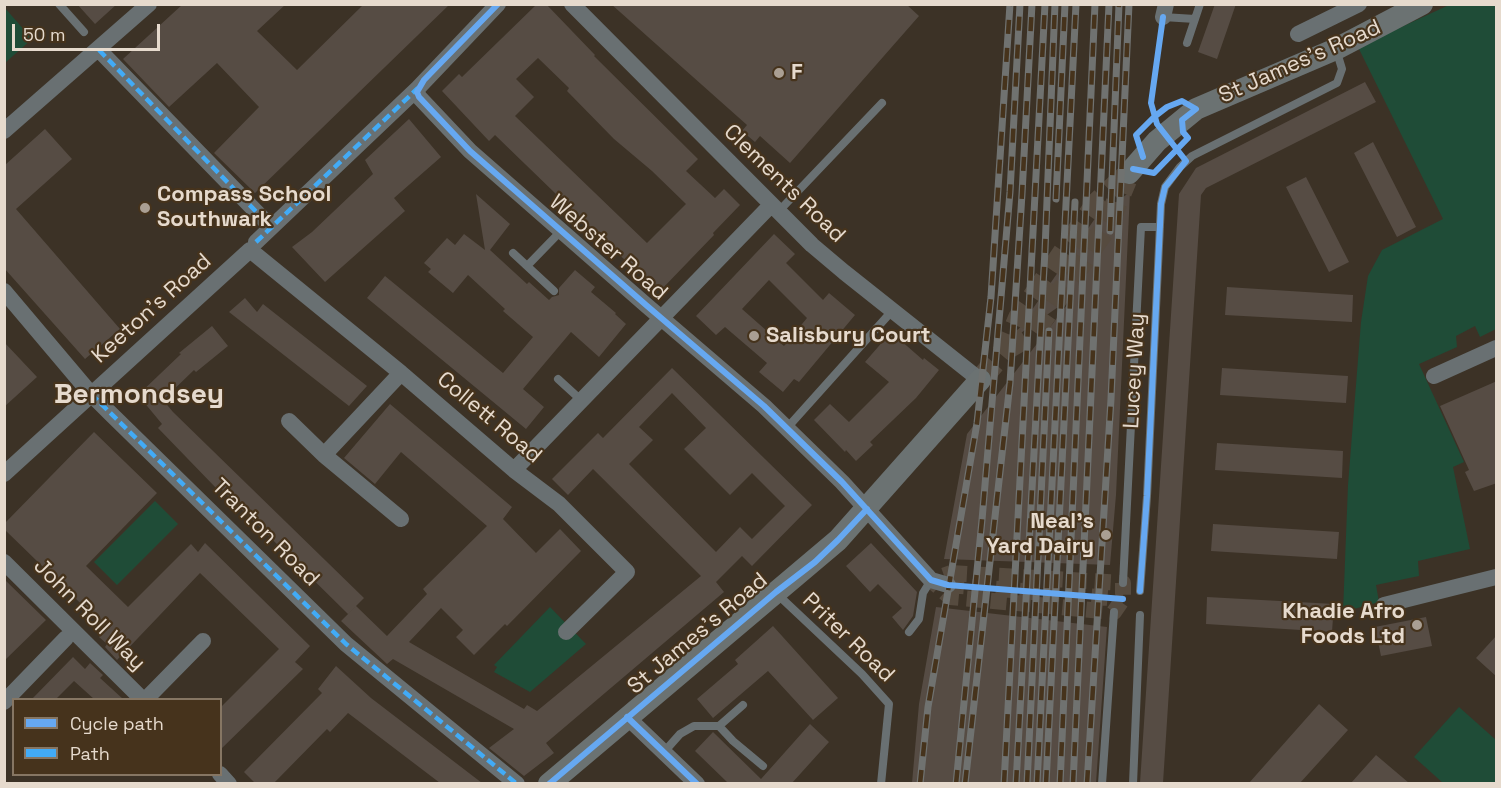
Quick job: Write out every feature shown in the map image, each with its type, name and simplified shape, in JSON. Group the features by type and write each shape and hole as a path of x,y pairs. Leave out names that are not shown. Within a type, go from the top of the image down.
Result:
{"street":[{"path":"4,131 149,4"},
{"path":"418,88 498,4"},
{"name":"Clements Road","path":"572,4 775,208 831,261 980,380"},
{"path":"1298,34 1359,4"},
{"name":"St James's Road","path":"1129,173 1157,141 1196,109 1336,49 1422,4"},
{"path":"99,50 271,227"},
{"name":"Keeton's Road","path":"4,474 253,246 418,88"},
{"name":"Webster Road","path":"418,88 419,98 470,151 787,428 867,509 931,580"},
{"path":"514,470 581,400 775,208"},
{"name":"Collett Road","path":"253,246 514,470 559,504 627,572 566,632"},
{"name":"Tranton Road","path":"4,291 91,394 346,644 517,783"},
{"path":"1434,376 1497,348"},
{"path":"324,455 401,374"},
{"name":"St James's Road","path":"549,783 838,540 980,380"},
{"path":"289,421 324,455 401,519"},
{"name":"John Roll Way","path":"4,562 143,698"},
{"path":"1384,605 1497,577"},
{"path":"931,580 948,585"},
{"path":"4,702 66,638"},
{"path":"145,698 203,641"},
{"path":"627,717 696,783"}],"lane":[{"path":"59,4 84,33"},
{"path":"1188,43 1200,4"},
{"path":"1165,11 1195,19"},
{"name":"Lucey Way","path":"1140,591 1147,496 1161,204 1165,187 1186,161 1337,83 1342,69 1336,49"},
{"path":"775,208 882,103"},
{"path":"1124,582 1141,227 1160,228"},
{"path":"527,266 561,231"},
{"path":"513,253 554,291"},
{"path":"787,428 892,311"},
{"path":"558,379 581,400"},
{"path":"909,632 919,619 923,593 931,580"},
{"name":"Priter Road","path":"776,592 862,674 889,704 881,783"},
{"path":"1102,783 1114,612"},
{"path":"1133,783 1140,615"},
{"path":"664,752 680,734 694,726 719,726 743,705"},
{"path":"719,726 763,766"}],"green space":[{"path":"1449,5 1496,5 1496,329 1480,337 1475,326 1456,336 1457,347 1419,364 1464,462 1453,467 1470,549 1418,561 1419,576 1376,585 1379,602 1343,612 1348,485 1361,322 1368,276 1382,250 1443,219 1358,47"},
{"path":"5,8 32,39 4,63"},
{"path":"155,501 178,524 117,585 94,562"},
{"path":"550,607 586,644 530,692 494,672 497,667 494,665"},
{"path":"1459,707 1496,740 1496,783 1443,783 1414,757"}],"building":[{"path":"77,4 117,4 95,24"},
{"path":"183,4 286,4 257,31 297,70 364,4 450,4 255,193 214,153 259,107 217,63 169,107 123,59"},
{"path":"537,4 546,4 594,56 698,159 686,171 715,198 724,189 740,205 661,290 618,254 495,135 489,141 442,91 459,74 462,77","holes":["538,58 569,88 567,91 614,139 686,204 647,243 515,116 534,97 516,79"]},
{"name":"F","path":"611,4 906,4 919,16 790,163 760,136 755,142 742,131 747,125"},
{"path":"1215,4 1236,4 1217,59 1198,52"},
{"path":"1365,82 1376,102 1206,188 1201,195 1163,783 1140,783 1179,194 1196,168"},
{"path":"409,119 441,157 394,198 405,211 325,282 292,247 312,232 373,174 365,160"},
{"path":"45,129 72,159 16,209 120,329 85,359 4,268 5,165"},
{"path":"1373,142 1416,227 1397,237 1354,153"},
{"path":"1306,177 1349,262 1329,272 1286,187"},
{"path":"1130,192 1116,495 1110,565 944,559 967,434 1074,296 1014,336 1096,217"},
{"path":"476,194 510,224 490,250 527,284 529,282 549,300 559,295 559,288 575,270 595,287 591,292 626,324 599,357 571,332 523,389 544,407 526,429 367,298 385,276 503,373 533,337 503,311 505,309 468,275 453,293 428,272 431,269 424,263 447,238 455,245 464,234 485,250"},
{"path":"774,234 795,254 786,263 823,300 829,293 855,315 799,382 794,379 783,392 759,372 767,363 725,327 716,335 696,316","holes":["769,280 807,318 784,346 742,309"]},
{"path":"1227,287 1353,295 1352,322 1225,315"},
{"path":"245,298 257,312 263,304 367,386 349,406 229,312"},
{"path":"212,326 228,346 196,372 194,370 163,400 364,598 348,614 218,486 216,488 158,428 162,424 138,395 181,354 179,353"},
{"path":"891,332 923,360 924,358 939,370 916,398 870,442 873,445 856,461 814,420 830,404 849,422 889,382 865,362"},
{"path":"4,342 37,377 4,407"},
{"path":"672,368 812,505 752,566 742,556 716,582 724,592 546,743 554,753 524,776 489,748 514,729 393,659 387,664 341,621 356,606 387,636 427,594 423,589 487,526 401,452 375,484 344,458 390,404 512,507 503,519 536,553 560,529 581,551 507,626 505,624 474,655 456,637 463,630 441,608 409,642 524,709 527,705 537,711 701,576 593,469 568,495 552,479 598,433 603,438","holes":["672,393 706,428 684,449 730,495 752,473 785,506 752,539 740,527 716,552 629,464 653,440 639,427"]},
{"path":"1222,368 1348,376 1346,403 1220,395"},
{"path":"1497,381 1497,483 1474,491 1465,472 1469,470 1440,406"},
{"path":"94,432 157,493 86,566 128,607 191,544 198,552 205,543 310,646 295,662 303,669 222,748 222,706 279,649 200,573 117,660 105,647 107,644 99,637 107,629 4,529 4,524"},
{"path":"1217,443 1343,451 1342,478 1215,470"},
{"path":"1213,524 1339,532 1337,559 1211,551"},
{"path":"871,543 917,592 913,616 903,630 892,617 902,608 878,584 870,592 846,566"},
{"path":"4,579 46,620 4,661"},
{"path":"1207,597 1334,604 1332,632 1206,624"},
{"path":"936,607 1107,627 1096,783 912,783 919,704"},
{"path":"1426,617 1432,646 1381,656 1375,627"},
{"path":"773,626 838,698 813,720 768,671 713,718 697,699 738,664 735,660"},
{"path":"1497,635 1497,677 1476,658"},
{"path":"73,657 85,669 90,663 103,675 100,678 122,698 93,698 74,681 57,698 33,698"},
{"path":"336,666 371,698 482,783 440,783 348,713 330,732 327,729 274,783 255,783 244,772 322,693 318,689"},
{"path":"1319,704 1348,730 1300,783 1249,783"},
{"path":"810,724 829,742 792,783 728,783 695,751 713,732 761,779"},
{"path":"1376,755 1409,783 1351,783"}],"tunnel":[{"path":"980,380 1006,349 1019,318 1097,203 1129,173"},
{"path":"1006,349 1032,334 1107,226 1126,180"},
{"path":"951,573 1123,583 1123,599 1114,612 950,597 931,580 951,573"},
{"path":"948,585 1123,599"}],"railway":[{"path":"920,784 928,707 977,423 991,297 1010,4"},
{"path":"956,784 982,520 1010,192 1020,4"},
{"path":"965,784 1010,383 1032,4"},
{"path":"1004,784 1045,4"},
{"path":"1016,784 1045,250 1055,4"},
{"path":"1056,199 1065,4"},
{"path":"1037,784 1076,4"},
{"path":"1060,784 1095,4"},
{"path":"1073,784 1109,4"},
{"path":"1110,231 1119,4"},
{"path":"1087,784 1111,399 1129,4"},
{"path":"1046,784 1075,202"},
{"path":"1027,784 1049,331"}],"marked path":[{"path":"99,50 271,227"},
{"path":"256,242 418,88"},
{"path":"91,394 346,644 517,784"}],"cycle path":[{"path":"498,4 424,80 417,92 419,97 470,151 764,406 842,482 931,580 948,585 1123,599"},
{"path":"1140,591 1147,496 1161,204 1165,187 1186,161 1157,124 1151,103 1163,17"},
{"path":"1133,169 1154,173 1188,138 1183,132 1182,120 1196,109 1182,101 1167,107 1154,117 1136,135 1143,157"},
{"path":"549,784 776,592 815,562 867,509"},
{"path":"627,717 697,784"}],"place":[{"name":"F","path":"779,73"},
{"name":"Compass School Southwark","path":"145,208"},
{"name":"Salisbury Court","path":"754,336"},
{"name":"Neal's Yard Dairy","path":"1106,535"},
{"name":"Khadie Afro Foods Ltd","path":"1417,625"}],"district":[{"name":"Bermondsey","path":"139,395"}]}
